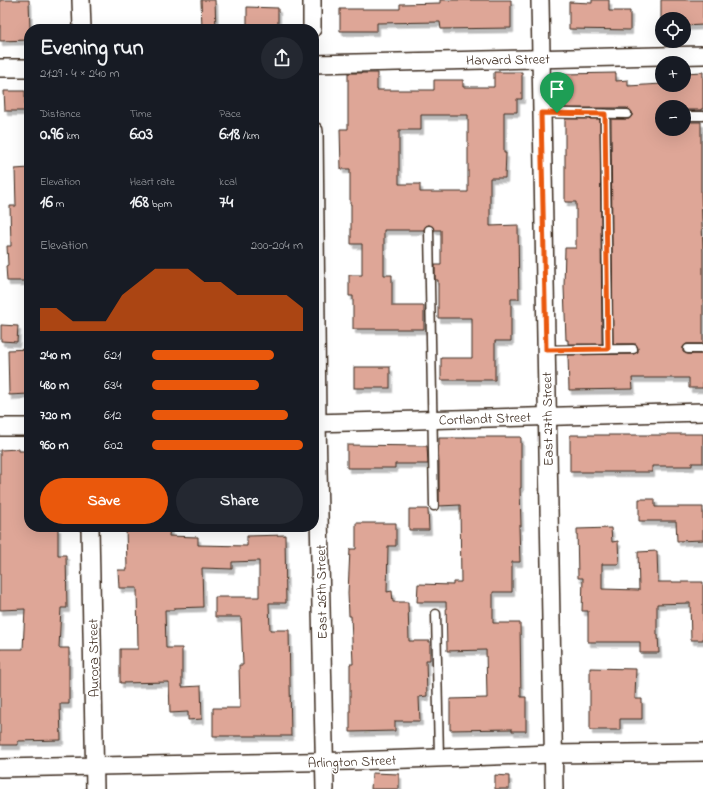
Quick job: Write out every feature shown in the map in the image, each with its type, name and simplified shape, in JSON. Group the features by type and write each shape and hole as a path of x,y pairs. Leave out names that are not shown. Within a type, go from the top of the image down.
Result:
{"street":[{"path":"81,0 82,24"},
{"path":"312,0 312,24"},
{"name":"East 27th Street","path":"540,0 554,789"},
{"name":"Harvard Street","path":"319,64 703,55"},
{"path":"0,68 24,68"},
{"name":"Cortlandt Street","path":"319,423 703,412"},
{"path":"0,427 24,427"},
{"name":"Aurora Street","path":"90,532 95,789"},
{"name":"East 26th Street","path":"319,532 325,789"},
{"name":"Arlington Street","path":"0,768 324,762 553,754 703,752"}],"lane":[{"path":"541,113 627,114"},
{"path":"605,114 608,349"},
{"path":"691,116 703,116"},
{"path":"429,230 434,506"},
{"path":"546,350 633,349"},
{"path":"688,349 703,349"},
{"path":"436,614 439,758"}],"building":[{"path":"0,0 29,0 30,24 24,24 24,40 0,41"},
{"path":"201,0 215,0 216,24 202,24"},
{"path":"440,0 511,0 511,28 441,29 440,22 377,23 377,31 340,31 340,9 400,9 400,4 440,3"},
{"path":"592,0 609,0 609,11 630,11 630,30 569,29 569,2 592,3"},
{"path":"661,0 703,0 703,25 691,26 691,12 661,12"},
{"path":"247,7 278,8 278,24 247,24"},
{"path":"494,72 522,72 522,99 517,99 517,112 504,112 504,153 506,153 505,178 490,178 490,226 518,225 519,299 511,299 511,341 495,341 495,380 441,380 441,358 472,358 472,318 438,318 438,280 435,280 435,265 441,265 441,230 434,230 433,227 429,225 426,226 424,230 384,230 384,275 392,275 392,306 424,306 424,329 353,329 353,296 349,296 349,275 362,275 362,244 351,244 350,169 341,169 340,129 348,129 348,73 377,73 377,90 434,90 434,80 463,80 463,87 494,87","holes":["421,115 468,115 468,192 420,192 420,184 399,184 399,130 421,130"]},
{"path":"703,72 703,109 691,110 691,100 655,100 655,136 691,136 691,122 701,122 703,344 686,344 683,347 683,352 688,354 703,354 703,388 689,388 689,378 632,378 633,389 569,390 568,355 633,354 638,352 638,349 636,344 613,344 611,119 629,119 632,116 632,112 627,108 565,108 564,74 616,73 616,81 628,80 628,86 655,84 655,92 691,92 691,73"},
{"path":"4,91 24,91 24,111 5,111"},
{"path":"565,119 600,119 602,344 568,344 568,340 566,340 564,287 565,248 576,248 576,202 565,202"},
{"path":"24,168 24,281 7,281 7,246 11,246 10,206 16,206 15,169"},
{"path":"1,325 18,326 17,342 1,341"},
{"path":"24,349 24,394 9,395 8,350"},
{"path":"354,367 390,367 390,388 354,388"},
{"path":"703,434 703,463 692,463 692,466 652,466 652,472 570,472 570,435"},
{"path":"521,437 521,526 519,526 520,562 512,562 512,592 493,592 493,623 520,623 521,697 526,697 526,731 512,731 512,729 450,730 450,699 487,698 486,650 447,651 446,602 417,602 418,584 453,585 453,582 461,582 460,505 439,506 438,446 439,438"},
{"path":"347,445 427,446 428,464 395,464 395,468 347,468"},
{"path":"19,449 19,451 24,451 24,532 58,532 58,555 66,555 67,608 61,608 59,648 69,648 69,704 60,704 61,740 18,741 18,745 0,745 0,649 23,649 25,609 0,610 0,450"},
{"path":"639,499 655,499 655,507 703,507 703,540 677,541 676,521 639,521"},
{"path":"409,509 428,509 429,530 409,530"},
{"path":"356,523 396,523 396,546 388,546 387,592 392,591 393,602 408,602 409,641 430,641 430,660 426,660 427,696 419,697 420,721 395,721 395,731 350,732 350,664 353,664 351,616 349,616 348,593 350,549 356,549"},
{"path":"611,528 612,542 618,541 619,564 602,564 602,589 639,590 638,552 657,551 658,582 703,582 703,640 691,640 690,603 657,604 657,635 659,653 640,653 640,642 588,642 588,611 582,611 583,578 578,578 577,529"},
{"path":"126,532 169,532 169,536 198,537 198,545 247,546 247,536 285,535 286,603 269,603 270,630 289,630 291,736 213,736 213,708 240,708 239,665 243,665 241,617 215,617 215,597 259,597 259,561 232,562 232,569 202,568 203,607 174,608 174,610 165,610 166,648 182,648 182,687 201,686 202,719 188,720 188,712 170,713 169,682 120,683 120,649 138,649 137,588 119,588 118,570 127,570"},
{"path":"590,668 636,669 635,699 642,699 642,719 620,719 620,730 590,730"},
{"path":"372,773 399,774 399,789 371,789"},
{"path":"495,775 509,776 509,789 495,789"}],"route":[{"path":"541,113 557,113 605,114 608,349 546,350 541,113"}]}
